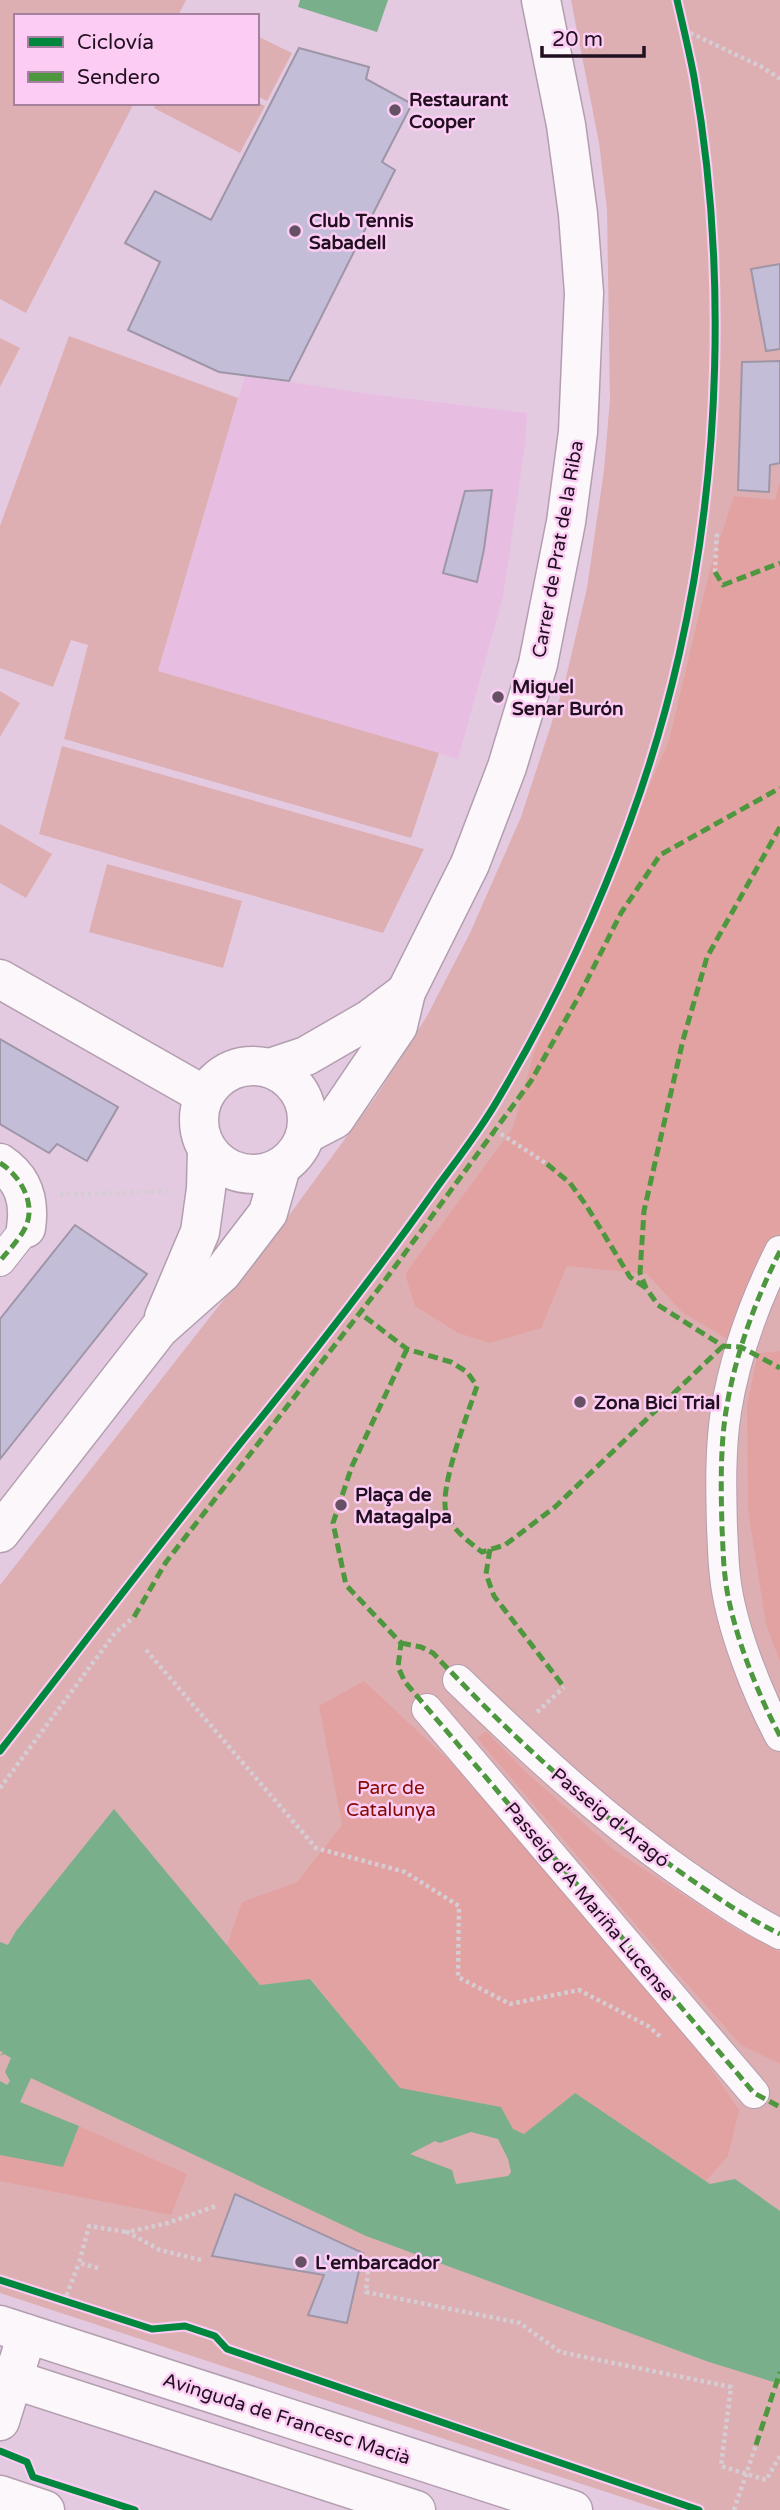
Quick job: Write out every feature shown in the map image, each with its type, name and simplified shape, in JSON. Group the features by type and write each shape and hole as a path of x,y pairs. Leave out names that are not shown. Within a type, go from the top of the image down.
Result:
{"street":[{"name":"Carrer de Prat de la Riba","path":"306,1134 335,1119 360,1086 398,1026 406,992 470,864 507,767 538,664 566,522 578,432 584,293 578,214 566,125 541,0"},
{"path":"0,979 204,1095"},
{"name":"Carrer de Prat de la Riba","path":"270,1068 306,1056 370,1019 406,992"},
{"path":"159,1329 200,1231 206,1189 207,1150 199,1123 204,1095 214,1083 233,1070 255,1066 270,1068 285,1076 297,1088 305,1103 308,1119 306,1134 301,1147 281,1167 266,1174 249,1175 225,1167 207,1150"},
{"path":"0,1163 17,1177 26,1212 0,1261"},
{"path":"0,1533 159,1329 222,1273 268,1213 281,1167"},
{"path":"780,1251 744,1334 726,1412 721,1488 724,1577 746,1654 768,1714 780,1736"},
{"name":"Passeig d'Aragó","path":"458,1680 539,1759 606,1817 738,1911 780,1934"},
{"name":"Passeig d'A Mariña Lucense","path":"427,1709 754,2093"},
{"path":"0,2421 13,2330"},
{"name":"Avinguda de Francesc Macià","path":"13,2330 573,2510"},
{"path":"7,2377 416,2510"},
{"path":"0,2495 45,2510"}],"path":[{"path":"681,20 686,42"},
{"path":"684,30 738,55 780,79"},
{"path":"715,572 717,532"},
{"path":"495,1130 547,1164"},
{"path":"26,1212 206,1189"},
{"path":"0,1788 115,1633 134,1617"},
{"path":"146,1650 316,1847 405,1872 459,1906 458,1977 510,2004 579,1990 648,2026 669,2044"},
{"path":"127,2232 168,2223 216,2206"},
{"path":"64,2302 89,2226 127,2232 160,2250 201,2260"},
{"path":"79,2263 98,2268"},
{"path":"368,2271 366,2292 520,2323 561,2352 731,2387 721,2466 766,2480 780,2456"},
{"path":"51,2298 75,2305"},
{"path":"734,2510 756,2445"}],"shaded area":[{"path":"300,0 388,0 377,32 298,7"},
{"path":"245,375 369,394 527,413 525,445 503,597 458,759 158,671"},
{"path":"114,1809 260,1985 310,1979 400,2088 501,2107 513,2129 524,2134 575,2093 710,2184 735,2179 780,2211 780,2384 709,2362 366,2236 31,2078 20,2102 79,2126 63,2167 0,2155 0,2081 7,2085 10,2081 5,2072 11,2058 4,2054 0,2056 3,2052 0,2051 0,1942 8,1945 16,1931","holes":["471,2132 498,2139 508,2159 511,2172 508,2176 456,2184 452,2170 410,2154 435,2141 440,2143"]}],"green space":[{"path":"0,0 186,0 179,14 14,14 14,105 133,105 26,313 0,299"},
{"name":"Parc de Catalunya","path":"571,0 780,0 780,2510 661,2510 0,2293 0,1585 279,1229 377,1095 427,1016 470,933 521,817 565,682 587,588 604,470 610,399 607,209 599,143"},
{"path":"259,37 292,53 267,101 259,97"},
{"path":"259,103 265,106 240,153 154,108 155,105"},
{"path":"69,336 238,398 158,671 439,753 411,838 64,739 88,645 71,640 53,687 0,668 0,526"},
{"path":"0,338 20,348 0,387"},
{"path":"780,481 780,1266 741,1347 683,1313 647,1274 567,1266 541,1328 490,1343 458,1333 415,1306 405,1274 513,1128 534,1052 669,740 710,569 734,496 775,500"},
{"path":"0,691 20,703 0,737"},
{"path":"62,746 424,849 383,933 39,834"},
{"path":"0,824 52,854 26,898 0,883"},
{"path":"107,864 242,901 223,968 89,932"},
{"path":"780,1351 780,1662 766,1624 748,1510 747,1405 758,1353"},
{"path":"364,1681 475,1785 684,2029 739,2110 728,2156 706,2181 575,2093 525,2134 513,2129 501,2107 400,2089 311,1979 260,1985 227,1945 242,1902 297,1882 342,1825 319,1706"},
{"path":"486,1731 526,1772 613,1849 737,1930 780,1952 780,2064 741,2045 670,1965 477,1738"},
{"path":"79,2126 187,2174 171,2215 0,2181 0,2155 63,2167"}],"building":[{"path":"299,48 369,67 366,79 412,104 382,162 395,170 289,381 219,372 128,330 160,262 125,243 155,191 211,220"},
{"path":"780,264 780,349 766,351 751,269"},
{"path":"780,361 780,463 770,465 769,492 738,490 742,362"},
{"path":"492,490 477,582 443,573 465,491"},
{"path":"0,1039 118,1107 87,1161 57,1144 49,1153 0,1124"},
{"path":"75,1225 147,1274 0,1459 0,1319"},
{"name":"L'embarcador","path":"235,2194 363,2253 347,2323 308,2315 324,2275 212,2256"}],"marked path":[{"path":"715,572 723,585 780,563"},
{"path":"134,1617 166,1562 380,1287 531,1081 579,996 621,913 660,855 780,788"},
{"path":"780,827 707,957 683,1040 644,1211 640,1273 646,1288 658,1305 723,1346 741,1347 780,1368"},
{"path":"0,1163 21,1184 29,1211 24,1230 0,1261"},
{"path":"547,1164 570,1183 630,1277 646,1288"},
{"path":"780,1251 762,1289 740,1349 724,1425 721,1484 724,1570 732,1616 762,1700 780,1736"},
{"path":"365,1317 407,1349 451,1362 467,1372 477,1386 450,1469 445,1501 446,1512 452,1524 482,1552 505,1545 555,1507 723,1346"},
{"path":"407,1349 352,1466 333,1523 346,1585 401,1643 398,1667 405,1682 754,2093 780,2107"},
{"path":"490,1549 486,1574 494,1596 564,1687"},
{"path":"401,1643 421,1647 433,1653 490,1712 549,1767 643,1845 727,1904 780,1934"},
{"path":"756,2445 780,2372"}],"cycle path":[{"path":"0,1751 389,1254 483,1124 555,996 605,885 647,771 679,655 704,513 711,440 715,367 711,220 705,148 694,77 677,0"},
{"path":"0,2280 152,2329 185,2326 215,2336 227,2349 699,2510"},
{"path":"0,2451 27,2462 33,2477 135,2510"}],"place":[{"name":"Restaurant Cooper","path":"395,110"},
{"name":"Club Tennis Sabadell","path":"295,231"},
{"name":"Miguel Senar Burón","path":"498,697"},
{"name":"Zona Bici Trial","path":"580,1402"},
{"name":"Plaça de Matagalpa","path":"341,1505"},
{"name":"L'embarcador","path":"301,2262"}]}
